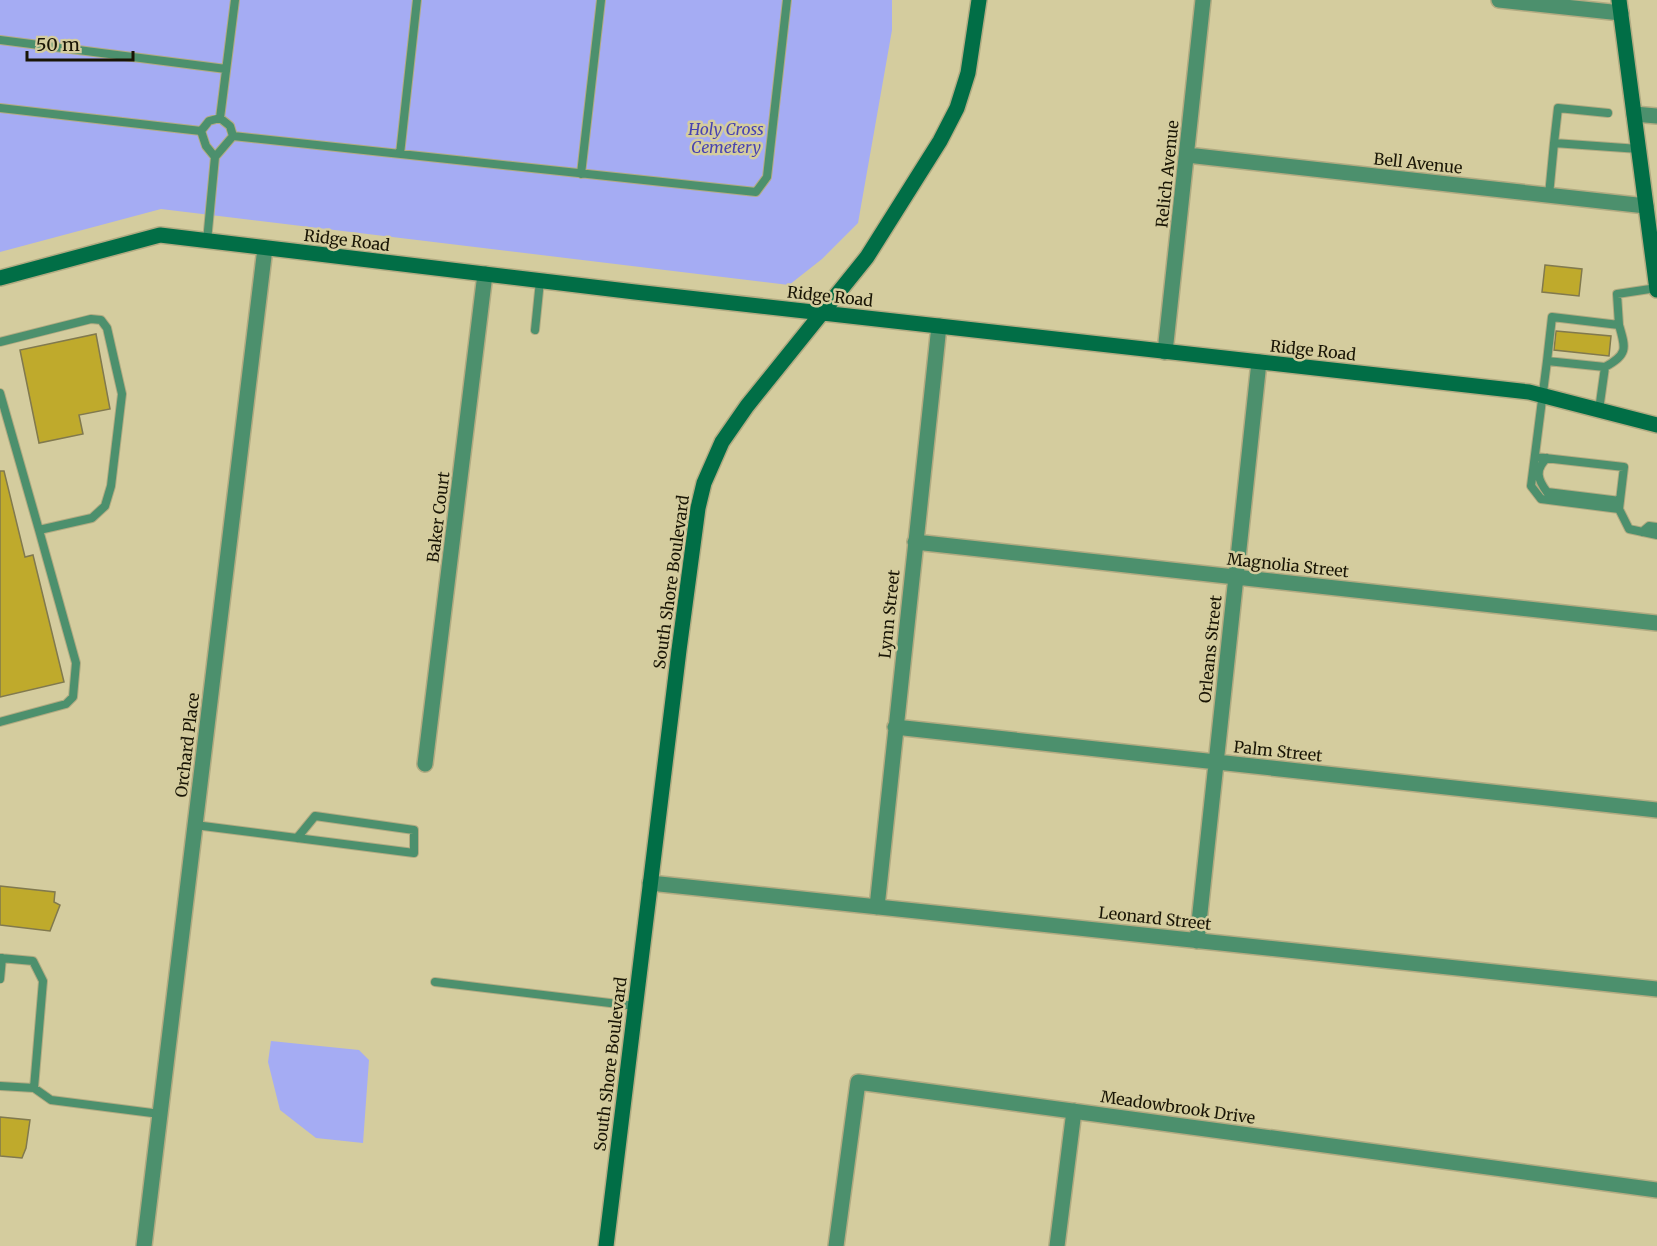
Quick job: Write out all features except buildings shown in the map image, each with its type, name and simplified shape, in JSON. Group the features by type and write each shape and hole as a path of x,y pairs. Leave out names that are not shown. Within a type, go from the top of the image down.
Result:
{"street":[{"name":"South Shore Boulevard","path":"606,1246 698,508 704,483 722,442 747,406 867,257 944,133 957,108 968,73 979,0"},
{"name":"Relich Avenue","path":"1165,351 1203,0"},
{"path":"1499,0 1620,7 1639,149 1652,206 1657,289"},
{"path":"1634,114 1657,116"},
{"name":"Bell Avenue","path":"1187,155 1652,206"},
{"name":"Ridge Road","path":"0,278 140,239 160,236 1528,392 1657,425"},
{"name":"Orchard Place","path":"144,1246 265,248"},
{"name":"Baker Court","path":"425,764 484,274"},
{"name":"Lynn Street","path":"877,907 939,326"},
{"name":"Orleans Street","path":"1197,941 1259,362"},
{"name":"Magnolia Street","path":"915,542 1657,623"},
{"name":"Palm Street","path":"895,727 1657,810"},
{"name":"Leonard Street","path":"650,883 1657,989"},
{"name":"Meadowbrook Drive","path":"836,1246 858,1082 1657,1190"},
{"path":"1057,1246 1074,1111"}],"lane":[{"path":"219,118 235,0"},
{"path":"400,154 417,0"},
{"path":"581,174 601,0"},
{"path":"233,136 756,192 767,177 787,0"},
{"path":"0,40 226,69"},
{"path":"0,108 201,132"},
{"path":"1549,195 1557,108 1608,113"},
{"path":"201,132 209,121 219,118"},
{"path":"219,118 230,126 233,136"},
{"path":"201,132 206,146 215,157"},
{"path":"207,241 215,157 233,136"},
{"path":"1554,142 1639,149"},
{"path":"535,330 540,281"},
{"path":"1547,361 1605,367 1619,359 1624,352 1617,294 1657,289"},
{"path":"1619,325 1552,318 1532,486 1541,500 1620,505"},
{"path":"0,342 91,319 101,320 107,328 122,394 111,486 105,506 92,518 39,530"},
{"path":"1599,410 1605,367"},
{"path":"0,393 76,663 73,697 66,704 0,722"},
{"path":"1536,457 1624,467 1620,505 1629,529 1657,535"},
{"path":"1547,458 1538,471 1538,479 1547,492 1620,505"},
{"path":"1641,531 1649,526 1657,527"},
{"path":"195,825 414,853 414,830 315,816 297,838"},
{"path":"0,979 1,958 33,961 43,981 34,1088"},
{"path":"435,982 635,1006"},
{"path":"0,1086 34,1088 51,1100 160,1114"}],"green space":[{"name":"Holy Cross Cemetery","path":"0,0 892,0 892,30 858,223 822,259 789,285 161,209 0,252"},
{"path":"271,1041 359,1050 369,1060 363,1143 316,1138 280,1110 268,1062"}]}
